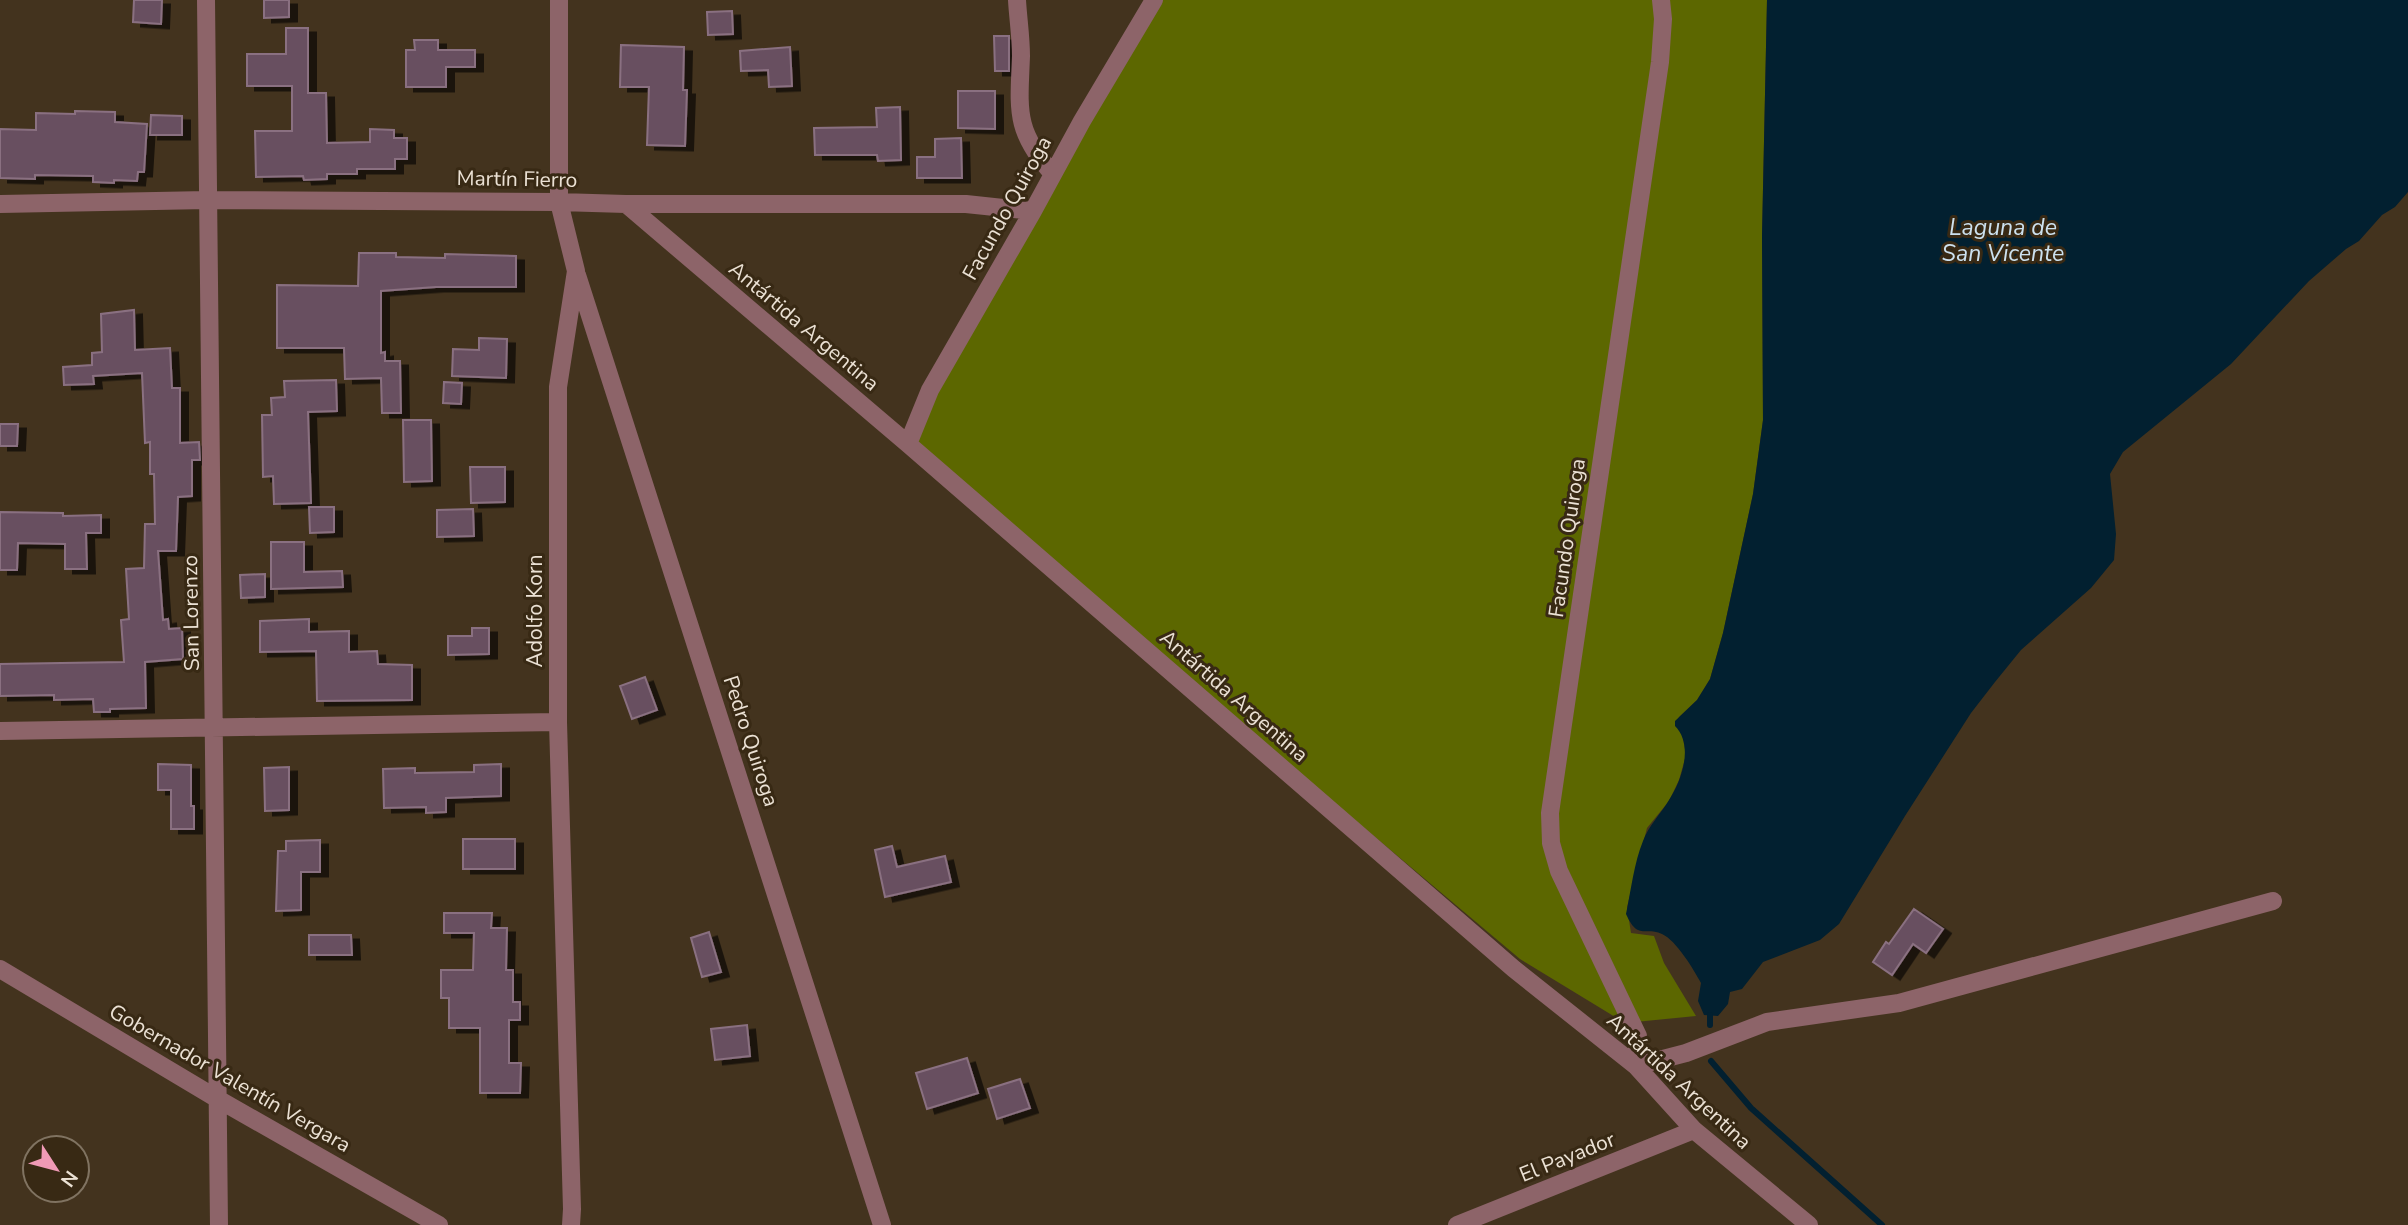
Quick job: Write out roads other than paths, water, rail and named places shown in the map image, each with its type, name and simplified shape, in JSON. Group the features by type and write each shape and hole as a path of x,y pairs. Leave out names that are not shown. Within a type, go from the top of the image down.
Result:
{"street":[{"name":"San Lorenzo","path":"206,0 219,1225"},
{"name":"Adolfo Korn","path":"559,0 559,202 576,271 558,387 558,722 571,1225"},
{"path":"1017,0 1021,54 1018,79 1020,116 1039,158 1053,174"},
{"name":"Facundo Quiroga","path":"908,444 930,390 1154,0"},
{"name":"Facundo Quiroga","path":"1636,1066 1638,1036 1559,871 1551,844 1550,813 1660,62 1663,19 1661,0"},
{"name":"Martín Fierro","path":"0,204 207,200 966,204 1033,211"},
{"name":"Antártida Argentina","path":"626,204 908,444 1514,969 1636,1066 1694,1130 1809,1225"},
{"name":"Pedro Quiroga","path":"576,271 882,1225"},
{"path":"0,731 558,722"},
{"path":"1636,1066 1686,1053 1767,1021 1899,1003 2273,901"},
{"name":"Gobernador Valentín Vergara","path":"0,969 216,1098 439,1225"},
{"name":"El Payador","path":"1457,1225 1694,1130"}],"water":[{"name":"Laguna de San Vicente","path":"1767,0 2408,0 2408,192 2395,207 2382,215 2359,241 2309,281 2231,364 2123,452 2110,474 2116,534 2114,560 2091,588 2021,650 1971,713 1839,924 1820,940 1763,962 1742,989 1730,992 1728,1004 1718,1016 1704,1015 1698,1001 1701,983 1673,942 1662,934 1638,930 1626,914 1643,841 1674,792 1682,773 1684,743 1675,721 1697,700 1710,679 1723,633 1753,494 1763,420 1762,236"}],"waterway":[{"path":"1710,1015 1710,1025"},
{"path":"1711,1061 1751,1108 1882,1225"}]}
